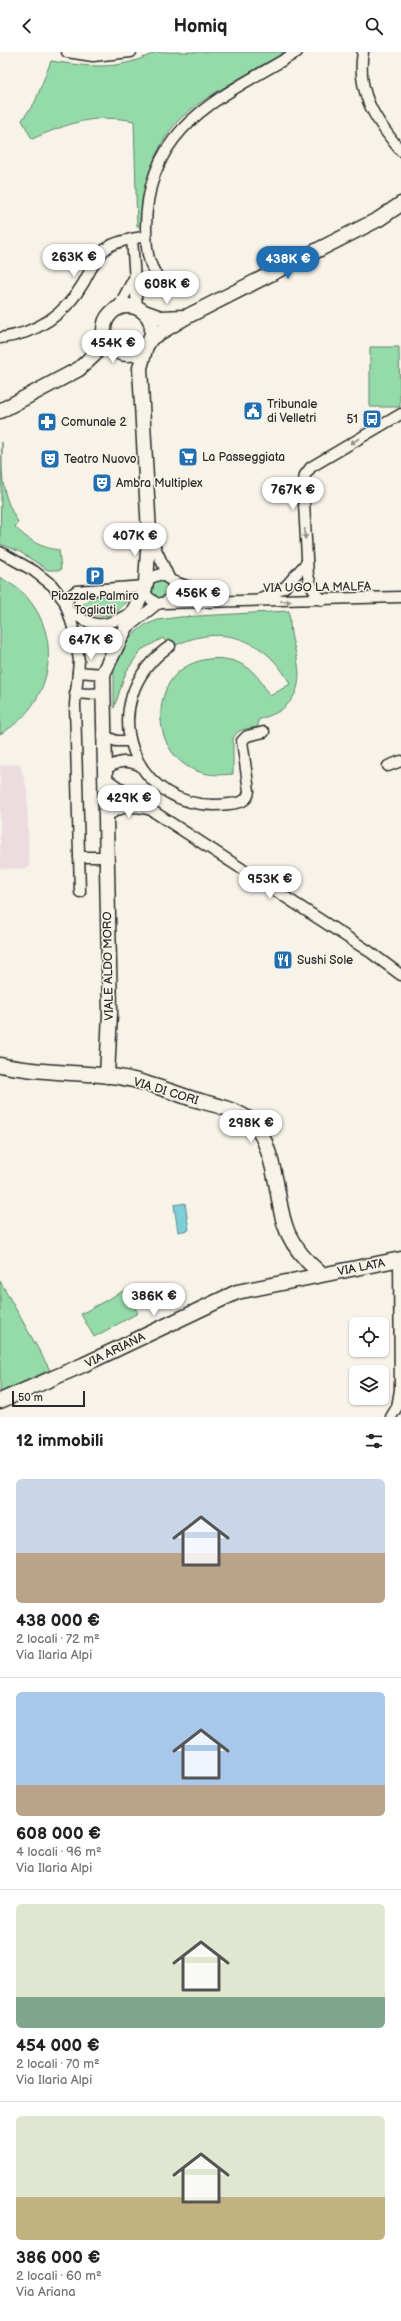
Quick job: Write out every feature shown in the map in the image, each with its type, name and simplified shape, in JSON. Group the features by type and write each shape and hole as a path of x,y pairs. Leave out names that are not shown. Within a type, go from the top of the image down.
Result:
{"street":[{"path":"67,52 100,56 131,52"},
{"path":"166,286 157,278 151,267 146,236 147,207 155,172 164,152 180,130 202,110 297,52"},
{"path":"363,52 362,78 367,102 377,121 401,151"},
{"path":"85,364 125,354 134,354 186,317 379,219 401,204"},
{"path":"379,219 401,214"},
{"path":"0,338 34,329 56,316 76,295 103,251 115,244 146,236"},
{"path":"132,239 135,276 141,310 152,324 149,342 140,368 149,533 145,585 149,600 160,603"},
{"path":"0,411 65,378 85,364 96,352 104,334 106,319 118,308 135,276"},
{"path":"118,308 124,306 141,310 161,318 186,317"},
{"path":"104,334 110,347 125,354 140,368"},
{"path":"322,600 311,585 307,562 303,485 304,477 309,469 401,414"},
{"path":"122,633 160,603 173,595 174,586 149,533"},
{"path":"0,552 46,579 58,592 67,608 77,643 78,672 75,693 80,892"},
{"path":"248,602 282,590 307,562"},
{"path":"75,693 102,693 102,674 145,585 156,574 170,579"},
{"name":"VIA UGO LA MALFA","path":"170,579 234,602"},
{"path":"67,608 68,597 76,591 145,585"},
{"name":"VIA UGO LA MALFA","path":"160,603 401,597"},
{"path":"67,608 85,621 100,625 115,622 132,612"},
{"path":"170,646 150,662 134,687 127,712 129,741 141,766 157,784 186,800 211,805 239,802 247,798 249,791 242,741 247,736 264,732"},
{"path":"78,672 102,674"},
{"name":"VIALE ALDO MORO","path":"102,693 110,1009 107,1076"},
{"path":"103,735 116,740 129,741"},
{"path":"388,766 401,761"},
{"path":"141,766 121,762 112,764 104,774 151,810 341,933 401,975"},
{"path":"105,819 113,811 123,808 136,807 151,810"},
{"path":"79,857 106,857"},
{"name":"VIA DI CORI","path":"0,1065 48,1073 107,1076 133,1080 226,1109 243,1116 252,1123 261,1135 269,1152 281,1212 289,1237 300,1255 321,1274"},
{"path":"391,1417 398,1403 400,1390 400,1259"},
{"name":"VIA LATA","path":"321,1274 400,1259"},
{"name":"VIA ARIANA","path":"0,1402 83,1366 230,1294 258,1286 321,1274"}],"shaded area":[{"path":"20,764 27,789 29,868 0,869 0,765"}],"green space":[{"path":"156,52 287,52 215,93 201,102 178,121 169,132 156,156 147,184 144,226 137,226 134,121 107,118 82,121 32,139 22,120 35,102 51,61 92,66 117,65 142,58"},
{"path":"370,347 399,347 400,407 370,407"},
{"path":"2,442 3,484 8,502 18,522 15,527 35,543 59,550 61,570 48,570 20,552 0,544"},
{"path":"0,577 23,593 36,611 45,630 48,650 47,670 41,689 32,706 18,722 0,734"},
{"path":"156,580 164,580 169,585 167,596 164,598 156,598 151,593 151,585"},
{"path":"129,595 115,613 108,615 94,615 81,607 86,602 97,596"},
{"path":"289,611 291,636 297,658 299,677 298,686 289,703 281,710 258,720 258,727 240,731 235,735 233,739 233,774 215,775 202,773 185,765 176,757 169,747 161,723 163,697 174,676 182,669 202,660 224,659 235,661 245,666 256,676 270,696 290,684 280,668 268,655 254,645 239,639 223,636 206,636 188,640 171,648 163,638 141,650 126,672 114,708 114,671 119,655 132,635 145,625 158,620 180,617"},
{"path":"0,1281 50,1370 0,1392"},
{"path":"125,1290 138,1313 94,1337 81,1314"}],"water":[{"path":"185,1203 189,1230 178,1232 174,1205"}],"place":[{"name":"Tribunale di Velletri","path":"253,411"},
{"name":"51","path":"372,419"},
{"name":"Comunale 2","path":"47,422"},
{"name":"La Passeggiata","path":"188,457"},
{"name":"Teatro Nuovo","path":"50,459"},
{"name":"Ambra Multiplex","path":"102,483"},
{"name":"Piazzale Palmiro Togliatti","path":"95,576"},
{"name":"Sushi Sole","path":"283,960"}]}
